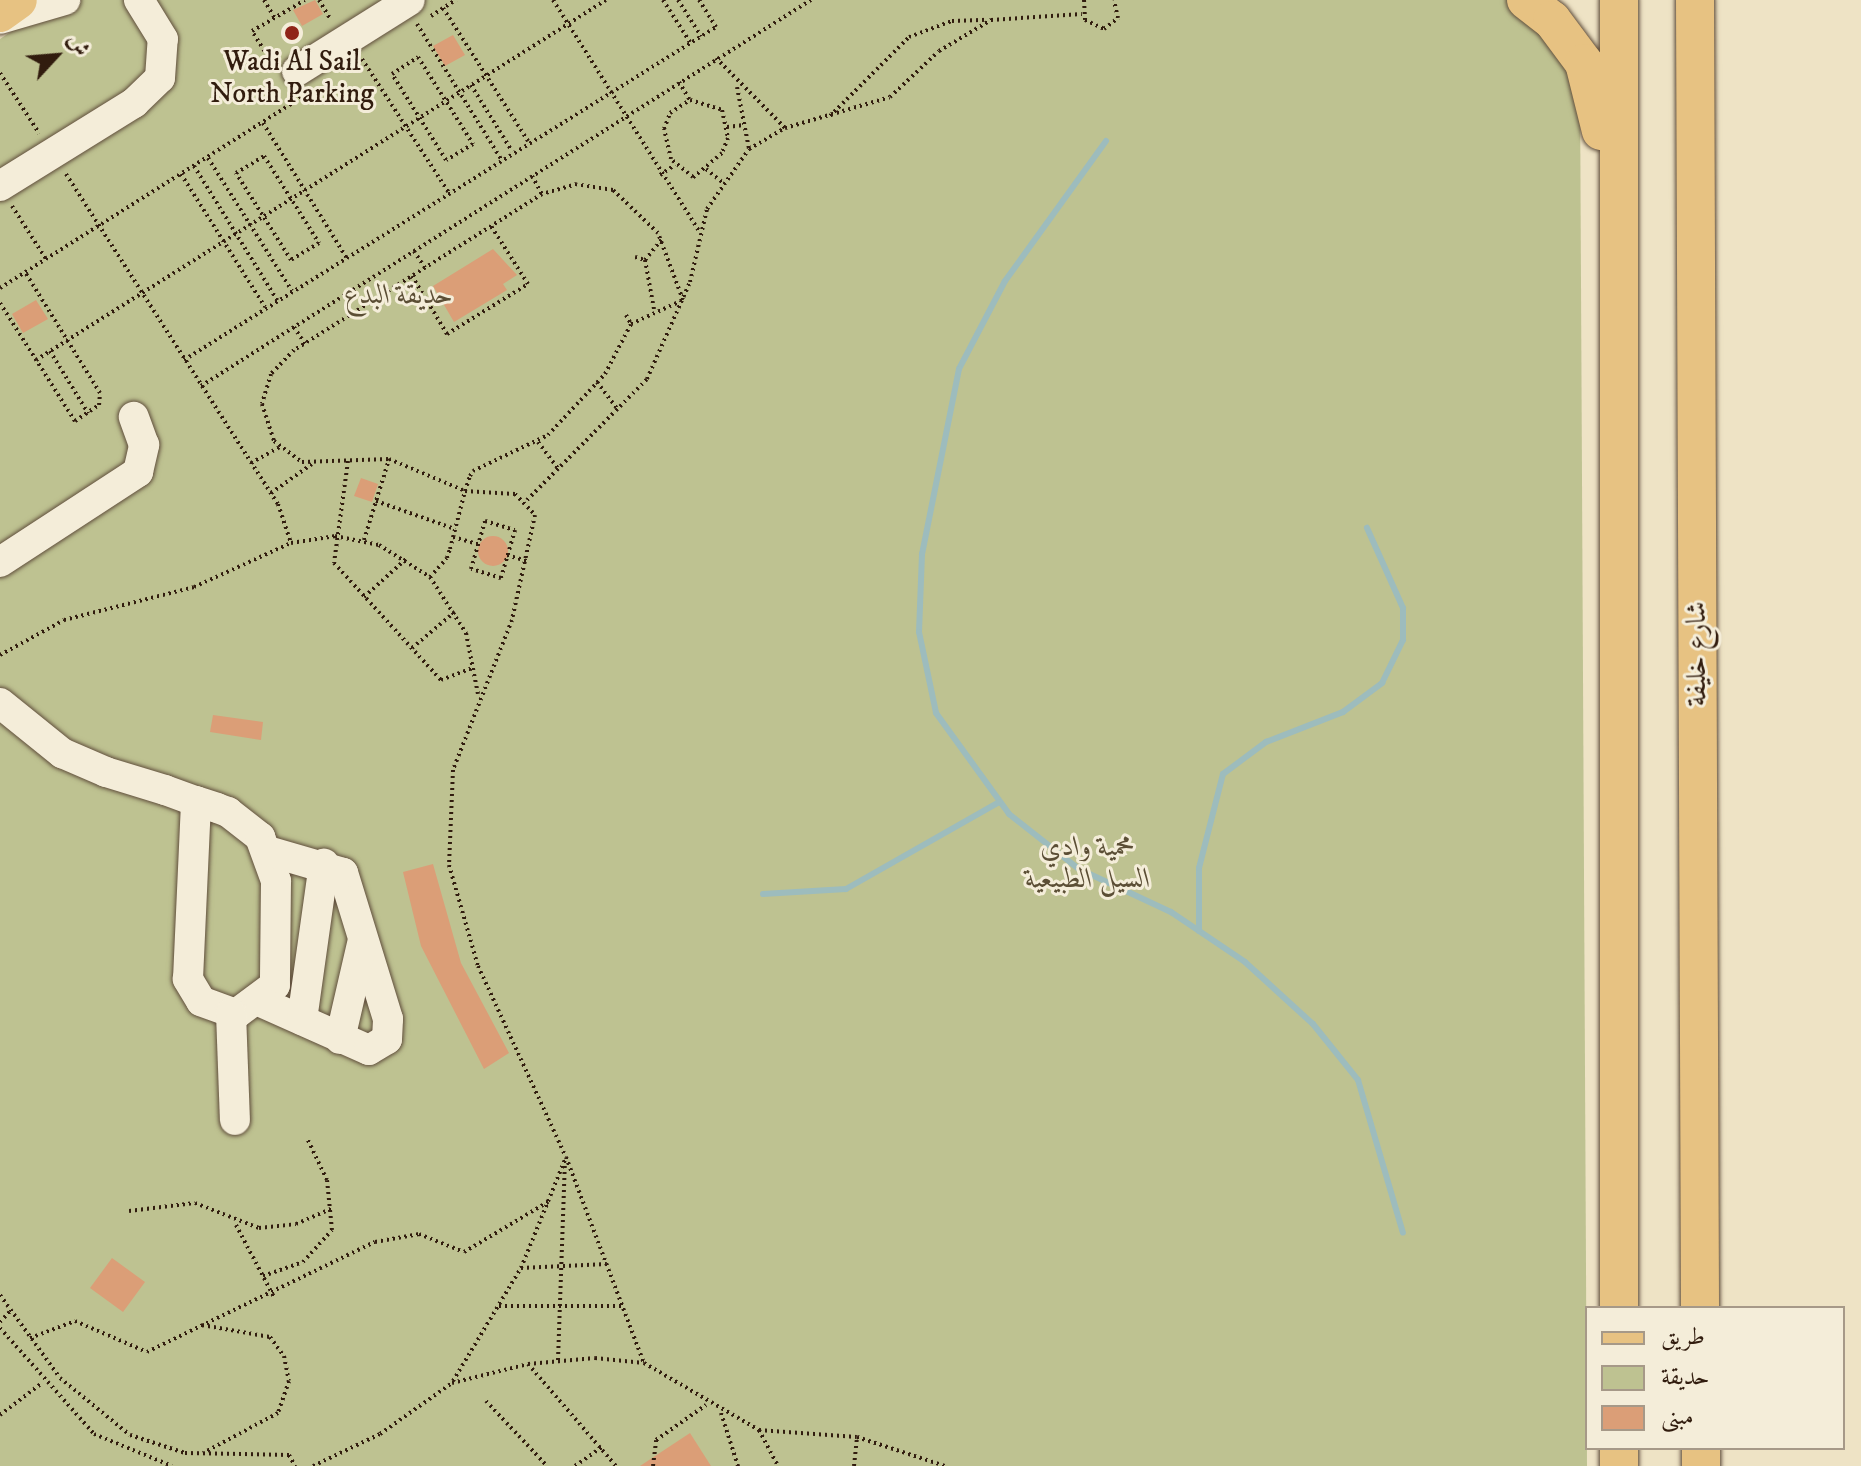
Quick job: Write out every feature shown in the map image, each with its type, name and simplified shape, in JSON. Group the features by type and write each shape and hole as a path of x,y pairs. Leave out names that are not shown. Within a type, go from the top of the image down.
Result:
{"main road":[{"path":"0,13 18,0"},
{"path":"1526,0 1570,40 1591,78 1617,296"},
{"path":"1619,0 1619,1306"},
{"name":"شارع خليفة","path":"1695,0 1700,1306"}],"street":[{"path":"0,19 65,0"},
{"path":"4,193 52,153 134,103 160,78 163,39 139,0"},
{"path":"293,79 389,0"},
{"path":"293,79 414,12"},
{"path":"0,546 127,465 134,443 129,420 144,445 138,472 0,562"},
{"path":"0,703 84,763 196,801 239,818 268,851 276,881 275,985 261,1002 231,1013 201,1001 188,979 196,801"},
{"path":"268,851 324,864 343,873 378,993 370,1027 345,1042"},
{"path":"302,1020 324,864"},
{"path":"345,1042 362,943"},
{"path":"261,1002 345,1042"},
{"path":"231,1013 235,1120"}],"path":[{"path":"264,0 275,18"},
{"path":"295,101 293,79 252,31 305,0"},
{"path":"319,0 332,22"},
{"path":"414,12 443,8 456,0"},
{"path":"553,0 660,175 699,232"},
{"path":"36,360 606,0"},
{"path":"663,0 690,42"},
{"path":"678,0 701,36"},
{"path":"184,360 609,91 716,27 699,0"},
{"path":"201,386 811,0"},
{"path":"1082,14 1084,0"},
{"path":"828,118 909,37 952,21 1082,14 1097,29 1112,26 1118,18 1114,0"},
{"path":"443,8 528,142"},
{"path":"406,31 414,12"},
{"path":"414,12 501,159"},
{"path":"527,500 653,370 683,300 699,232 722,182 749,149 785,128 828,118 890,97 939,51 991,20"},
{"path":"349,68 373,52"},
{"path":"418,57 473,144 446,160 419,118 392,74 418,57"},
{"path":"716,58 737,85 785,128"},
{"path":"362,59 449,193"},
{"path":"0,73 270,493 291,543"},
{"path":"293,79 295,101"},
{"path":"679,82 690,100 719,107 727,127 726,148 706,169 693,177 675,165 665,123 690,100"},
{"path":"471,85 512,152"},
{"path":"737,85 749,149"},
{"path":"0,288 295,101"},
{"path":"263,122 346,257"},
{"path":"727,127 744,125"},
{"path":"264,156 319,243 291,260 263,216 236,173 264,156"},
{"path":"208,157 292,291"},
{"path":"660,175 675,165"},
{"path":"194,166 278,300"},
{"path":"706,169 722,182"},
{"path":"181,174 265,308"},
{"path":"532,176 542,194"},
{"path":"312,464 280,447 265,423 263,394 277,365 305,344 542,194 577,184 613,190 637,207 661,240 683,300"},
{"path":"4,193 46,259"},
{"path":"412,276 447,334 528,284 491,226"},
{"path":"654,309 645,260 661,240"},
{"path":"414,251 425,268"},
{"path":"635,257 645,260"},
{"path":"0,303 75,421 88,413 101,397 25,272"},
{"path":"430,577 453,537 465,491 477,467 538,442 597,382 631,324 654,309 683,300"},
{"path":"626,315 631,324"},
{"path":"294,327 305,344"},
{"path":"50,351 88,413"},
{"path":"597,382 617,410"},
{"path":"538,442 558,469"},
{"path":"251,463 280,447"},
{"path":"270,493 312,464 389,459 465,491 527,500"},
{"path":"364,540 389,459"},
{"path":"348,461 335,536 334,563 441,680 473,667"},
{"path":"527,500 537,523 508,632 478,694 453,770 449,865 478,966 566,1157 644,1363"},
{"path":"376,501 455,529"},
{"path":"485,521 515,530 501,578 471,569 478,544 485,521"},
{"path":"0,655 64,620 185,590 291,543 335,536 364,540 406,559 430,577 456,611 478,694"},
{"path":"453,537 478,544"},
{"path":"507,555 527,561"},
{"path":"364,597 406,559"},
{"path":"412,649 456,611"},
{"path":"263,1276 323,1246 333,1208 307,1138"},
{"path":"452,1383 521,1268 566,1157"},
{"path":"558,1360 566,1157"},
{"path":"30,1338 75,1321 147,1352 199,1324 274,1297 400,1234 464,1252 548,1202"},
{"path":"129,1211 195,1203 236,1225 287,1225 333,1208"},
{"path":"236,1225 274,1297"},
{"path":"521,1268 607,1264"},
{"path":"0,1295 30,1338 81,1399 117,1426 200,1455 289,1455 295,1466"},
{"path":"499,1306 622,1306"},
{"path":"11,1310 0,1325 42,1383 94,1434 172,1466"},
{"path":"199,1324 270,1337 284,1356 289,1381 278,1413 200,1455"},
{"path":"313,1466 380,1434 452,1383 528,1364 558,1360 644,1363 706,1405 759,1430 857,1437 945,1466"},
{"path":"528,1364 604,1446 616,1466"},
{"path":"0,1415 42,1383"},
{"path":"486,1401 547,1466"},
{"path":"653,1466 656,1440 706,1405"},
{"path":"721,1413 738,1466"},
{"path":"759,1430 778,1466"},
{"path":"854,1466 857,1437"},
{"path":"575,1466 604,1446"}],"green space":[{"path":"59,0 1516,0 1580,85 1587,1466 0,1466 0,39"}],"building":[{"path":"315,0 323,14 302,26 293,10"},
{"path":"453,35 465,55 445,66 433,46"},
{"path":"493,249 517,275 503,284 507,290 454,322 433,286"},
{"path":"36,300 48,319 23,333 12,314"},
{"path":"361,478 378,484 372,502 354,496"},
{"path":"493,536 499,537 507,545 507,557 499,565 493,566 487,565 479,557 478,551 479,545 487,537"},
{"path":"213,715 263,722 261,740 210,732"},
{"path":"433,864 461,963 509,1053 484,1069 421,946 403,872"},
{"path":"112,1258 145,1282 123,1312 90,1288"},
{"path":"690,1433 711,1466 640,1466"}],"waterway":[{"path":"1106,141 1005,281 959,369 922,554 919,632 936,713 1009,814 1079,869 1171,912 1245,962 1313,1024 1358,1080 1403,1233"},
{"path":"1199,931 1199,868 1223,774 1266,742 1343,712 1382,683 1403,640 1403,608 1367,528"},
{"path":"763,894 846,889 999,802"}],"place":[{"name":"Wadi Al Sail North Parking","path":"292,33"}],"park label":[{"name":"حديقة البدع","path":"399,295"},
{"name":"محمية وادي السيل الطبيعية","path":"1088,863"}]}
